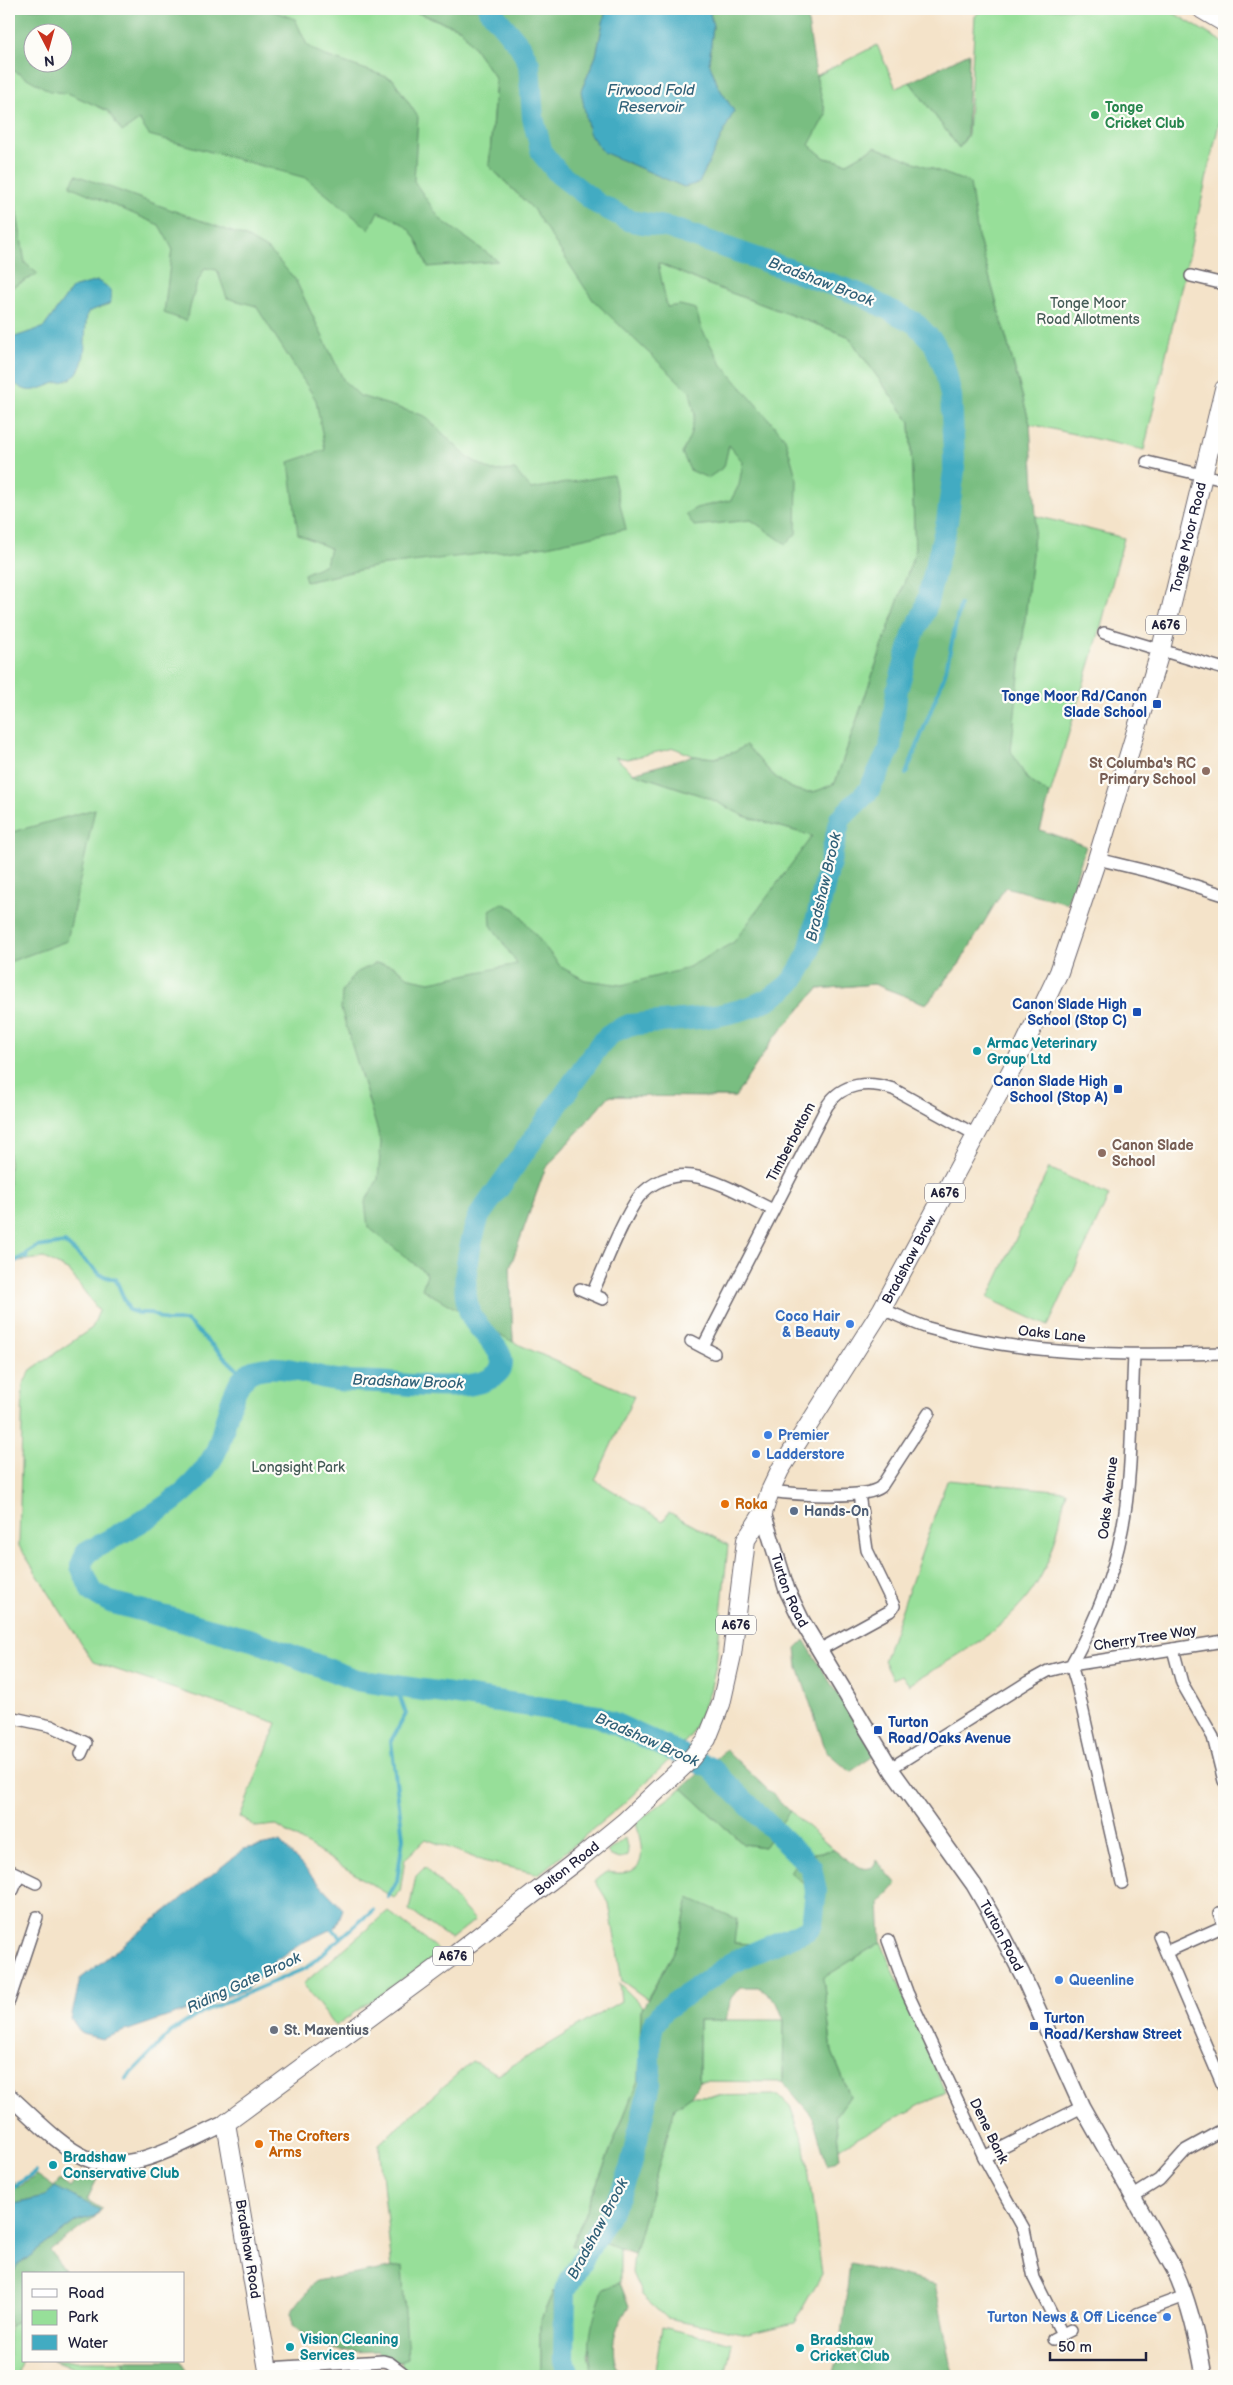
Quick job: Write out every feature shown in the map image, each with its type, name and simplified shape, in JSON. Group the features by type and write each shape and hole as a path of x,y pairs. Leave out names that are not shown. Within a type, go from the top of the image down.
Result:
{"main road":[{"name":"Tonge Moor Road","path":"1097,858 1161,649 1224,389"},
{"name":"Bradshaw Brow","path":"764,1513 770,1491 780,1470 882,1309 1018,1058 1048,997 1097,858"},
{"name":"Turton Road","path":"764,1513 787,1590 819,1650 891,1768 974,1885 992,1916 1022,1974 1082,2107 1174,2269 1185,2296 1199,2346 1204,2376"},
{"name":"Bolton Road","path":"226,2123 457,1952 580,1858 671,1779 707,1739 721,1704 732,1655 746,1540 764,1513"},
{"path":"9,2096 76,2153 95,2162 106,2164 137,2161 226,2123"},
{"name":"Bradshaw Road","path":"226,2123 269,2372"}],"street":[{"path":"1191,276 1224,284"},
{"path":"1146,462 1224,480"},
{"path":"1104,633 1161,649 1224,670"},
{"path":"1097,858 1155,873 1224,895"},
{"name":"Timberbottom","path":"703,1347 827,1106 839,1092 871,1083 893,1089 976,1135"},
{"path":"592,1294 639,1198 656,1183 678,1176 703,1178 773,1210"},
{"path":"580,1289 603,1299"},
{"name":"Oaks Lane","path":"882,1309 926,1327 969,1338 1052,1350 1134,1356 1224,1353"},
{"path":"692,1341 714,1353"},
{"name":"Oaks Avenue","path":"1071,1665 1083,1644 1100,1602 1115,1560 1122,1529 1134,1356"},
{"path":"770,1491 794,1494 859,1494 876,1491 881,1487 929,1413"},
{"path":"819,1650 894,1606 867,1550 859,1494"},
{"name":"Cherry Tree Way","path":"1071,1665 1224,1641"},
{"path":"1173,1650 1182,1683 1213,1737 1224,1780"},
{"path":"891,1768 1028,1682 1048,1671 1071,1665 1122,1883"},
{"path":"9,1717 38,1721 69,1734 86,1744 81,1754"},
{"path":"13,1890 14,1873 36,1883"},
{"path":"1166,1952 1224,1926 1219,1913"},
{"path":"9,2001 37,1917"},
{"path":"1159,1936 1224,2088"},
{"name":"Dene Bank","path":"888,1940 907,1992 984,2157 1024,2229 1034,2278 1062,2334"},
{"path":"984,2157 1082,2107"},
{"path":"1132,2197 1159,2180 1186,2150 1224,2129"},
{"path":"1137,2314 1185,2296"},
{"path":"269,2372 383,2361 390,2363 407,2376"}],"green space":[{"name":"Longsight Park","path":"9,9 407,9 461,29 496,79 489,166 533,209 707,284 848,336 910,422 915,552 835,783 812,792 792,788 774,776 746,745 735,752 715,758 694,756 674,748 628,759 615,757 633,773 709,798 744,816 812,836 960,963 926,1004 874,984 818,989 773,1039 735,1097 609,1096 545,1169 510,1267 513,1342 634,1396 595,1480 663,1521 669,1512 728,1545 716,1665 710,1691 691,1735 665,1764 624,1803 539,1874 483,1861 426,1839 405,1859 400,1892 394,1898 275,1825 256,1827 240,1817 277,1723 93,1662 19,1546 23,1384 32,1369 92,1328 99,1311 69,1271 44,1258 10,1262"},
{"path":"9,9 174,9 179,14 197,9 268,9 295,19 307,45 323,55 393,79 418,117 414,181 440,219 498,261 428,267 420,247 411,232 390,217 378,212 369,229 306,178 149,135 139,120 122,132 108,111 70,94 50,91 9,68"},
{"path":"408,9 606,9 596,56 581,91 734,112 718,86 709,62 713,26 709,9 806,9 816,76 826,114 809,145 825,158 847,163 875,147 970,183 978,236 1030,424 1036,516 1011,751 1027,779 1050,795 1040,830 1086,846 1067,903 1005,887 960,963 926,1004 874,984 818,989 773,1039 735,1097 609,1096 545,1169 510,1267 513,1342 422,1289 427,1274 368,1227 365,1202 378,1179 381,1142 341,1009 342,992 354,974 376,963 394,966 410,978 430,982 517,964 491,925 490,910 502,903 515,909 561,967 585,980 622,985 685,969 734,942 812,836 744,816 709,798 633,773 694,756 715,758 735,752 746,745 774,776 792,788 812,792 835,783 915,552 910,422 848,336 707,284 658,263 667,307 680,305 696,309 701,328 722,365 785,438 797,480 796,534 786,544 751,520 694,526 686,514 696,508 731,500 739,485 743,462 729,445 724,467 708,478 690,470 682,453 690,436 695,414 690,392 593,300 533,209 489,166 496,79 461,29"},
{"name":"Tonge Moor Road Allotments","path":"983,9 1167,9 1224,43 1224,102 1144,450 1030,424 978,236 847,163 825,158 808,145 826,114 816,76 877,45 896,88 910,82 959,148 968,135 975,16"},
{"path":"969,53 967,135 959,148 910,82"},
{"path":"76,175 246,237 270,251 295,279 344,381 360,396 425,416 467,457 492,471 515,470 531,489 613,475 626,529 547,546 378,566 306,582 304,574 326,564 330,548 298,534 289,462 325,450 316,400 256,306 227,298 217,270 205,268 197,283 186,321 164,313 172,248 159,225 70,186"},
{"path":"15,200 25,263 38,274 9,289 9,201"},
{"path":"1036,516 1124,538 1100,630 1050,795 1027,779 1010,751"},
{"path":"95,809 67,941 9,962 9,833"},
{"path":"1049,1168 1109,1196 1048,1326 988,1298"},
{"path":"947,1480 1066,1491 1050,1556 1030,1594 1016,1611 982,1639 909,1685 902,1675 893,1679 884,1661"},
{"path":"804,1640 875,1755 850,1772 826,1751 798,1667 796,1648"},
{"path":"726,1750 790,1811 764,1847 743,1844 682,1788"},
{"path":"682,1788 743,1844 764,1847 790,1811 834,1850 801,1855 791,1872 806,1886 803,1924 754,1944 734,1943 689,1898 678,1945 647,1999 622,1981 609,1903 595,1881 607,1872 621,1873 637,1867 640,1861 641,1844 636,1823"},
{"path":"625,1838 627,1855 620,1859 611,1856 607,1852"},
{"path":"834,1850 854,1865 860,1867 870,1868 875,1865 876,1860 897,1884 879,1903 881,1942 823,1978 832,2052 850,2096 835,2117 840,2158 827,2165 813,2117 783,2082 784,2020 777,2002 759,1987 740,1987 731,1998 726,2020 699,2020 699,2081 691,2096 675,2108 634,2254 605,2244 572,2246 639,2078 641,2011 678,1945 689,1898 737,1919 734,1943 754,1944 803,1924 806,1886 790,1872 801,1855"},
{"path":"425,1867 475,1920 451,1939 409,1910 416,1876"},
{"path":"388,1911 441,1952 335,2026 303,1984"},
{"path":"881,1942 945,2092 839,2148 835,2117 850,2096 832,2052 823,1978"},
{"path":"619,1983 643,2007 641,2011 639,2078 572,2245 605,2244 620,2249 620,2283 603,2289 588,2355 593,2376 561,2376 555,2363 553,2291 540,2322 540,2374 412,2376 402,2366 379,2144 472,2061 498,2074 621,2001"},
{"path":"699,2020 784,2020 783,2082 699,2081"},
{"path":"779,2095 790,2106 805,2146 822,2274 794,2323 748,2334 667,2318 642,2295 632,2273 634,2254 675,2107 691,2096"},
{"path":"83,2171 97,2179 87,2200 102,2209 95,2217 50,2251 66,2272 22,2272 22,2317 9,2327 9,2281 17,2266 76,2221 95,2216 44,2197 11,2205 9,2208 9,2178 19,2187 37,2175 54,2187 60,2180 70,2188"},
{"path":"850,2263 935,2284 953,2373 945,2376 832,2376 841,2343"},
{"path":"402,2266 408,2358 390,2365 378,2351 352,2352 332,2349 313,2341 292,2325 291,2312 315,2281"},
{"path":"620,2283 629,2306 619,2323 614,2340 614,2358 621,2376 593,2376 590,2342 596,2311 603,2289"},
{"path":"554,2290 555,2363 561,2376 536,2376 540,2374 540,2322"},
{"path":"22,2317 22,2359 17,2376 9,2376 9,2327"},
{"path":"662,2327 732,2343 725,2376 654,2376"},
{"path":"55,2362 124,2362 127,2376 101,2376"},
{"path":"124,2362 182,2362 187,2373 184,2376 127,2376"}],"water":[{"name":"Firwood Fold Reservoir","path":"606,9 709,9 713,26 709,62 718,86 734,111 699,183 684,187 603,152 589,133 581,91 596,56"},
{"path":"97,281 110,290 111,300 109,304 88,312 84,356 78,372 70,379 33,390 24,389 9,379 9,339 44,327 72,288"},
{"path":"280,1842 343,1909 336,1927 304,1942 276,1960 246,1990 102,2039 82,2034 71,2019 80,1979 244,1849"},
{"path":"55,2187 100,2210 95,2216 76,2221 17,2266 9,2281 9,2208 11,2205 44,2197"}],"waterway":[{"name":"Bradshaw Brook","path":"489,9 520,46 529,64 533,118 542,153 559,174 598,204 631,221 670,228 859,294 915,323 934,343 945,369 951,396 954,471 947,522 925,610 913,635 897,690 890,749 869,790 840,819 809,952 790,984 770,998 732,1012 690,1019 629,1025 613,1032 601,1043 479,1216 469,1253 465,1282 466,1295 468,1308 473,1319 498,1350 502,1364 500,1370 491,1378 461,1386 425,1386 336,1380 284,1368 256,1370 248,1374 235,1392 217,1449 193,1483 142,1522 86,1553 81,1566 92,1592 110,1602 252,1640 356,1680 598,1716 711,1768 811,1867 816,1891 812,1924 807,1930 735,1961 664,2010 653,2025 650,2040 650,2084 630,2169 619,2196 565,2290 564,2360 570,2376"},
{"path":"906,774 945,674 960,605"},
{"path":"9,1262 14,1262 22,1257 26,1258 27,1253 37,1247 65,1243 101,1275 116,1280 129,1310 138,1313 150,1313 166,1321 187,1321 244,1376"},
{"name":"Riding Gate Brook","path":"388,1897 397,1881 403,1838 391,1741 406,1714 396,1686"},
{"name":"Riding Gate Brook","path":"126,2079 171,2032 202,2012 306,1968 373,1910"},
{"path":"333,1929 341,1938"},
{"name":"Riding Gate Brook","path":"9,2190 36,2172"}],"place":[{"name":"Tonge Cricket Club","path":"1095,115"},
{"name":"Tonge Moor Rd/Canon Slade School","path":"1157,704"},
{"name":"St Columba's RC Primary School","path":"1206,771"},
{"name":"Canon Slade High School (Stop C)","path":"1137,1012"},
{"name":"Armac Veterinary Group Ltd","path":"977,1051"},
{"name":"Canon Slade High School (Stop A)","path":"1118,1089"},
{"name":"Canon Slade School","path":"1102,1153"},
{"name":"Coco Hair & Beauty","path":"850,1324"},
{"name":"Premier","path":"768,1435"},
{"name":"Ladderstore","path":"756,1454"},
{"name":"Roka","path":"725,1504"},
{"name":"Hands-On","path":"794,1511"},
{"name":"Turton Road/Oaks Avenue","path":"878,1730"},
{"name":"Queenline","path":"1059,1980"},
{"name":"Turton Road/Kershaw Street","path":"1034,2026"},
{"name":"St. Maxentius","path":"274,2030"},
{"name":"The Crofters Arms","path":"259,2144"},
{"name":"Bradshaw Conservative Club","path":"53,2165"},
{"name":"Turton News & Off Licence","path":"1167,2317"},
{"name":"Vision Cleaning Services","path":"290,2347"},
{"name":"Bradshaw Cricket Club","path":"800,2348"}]}
